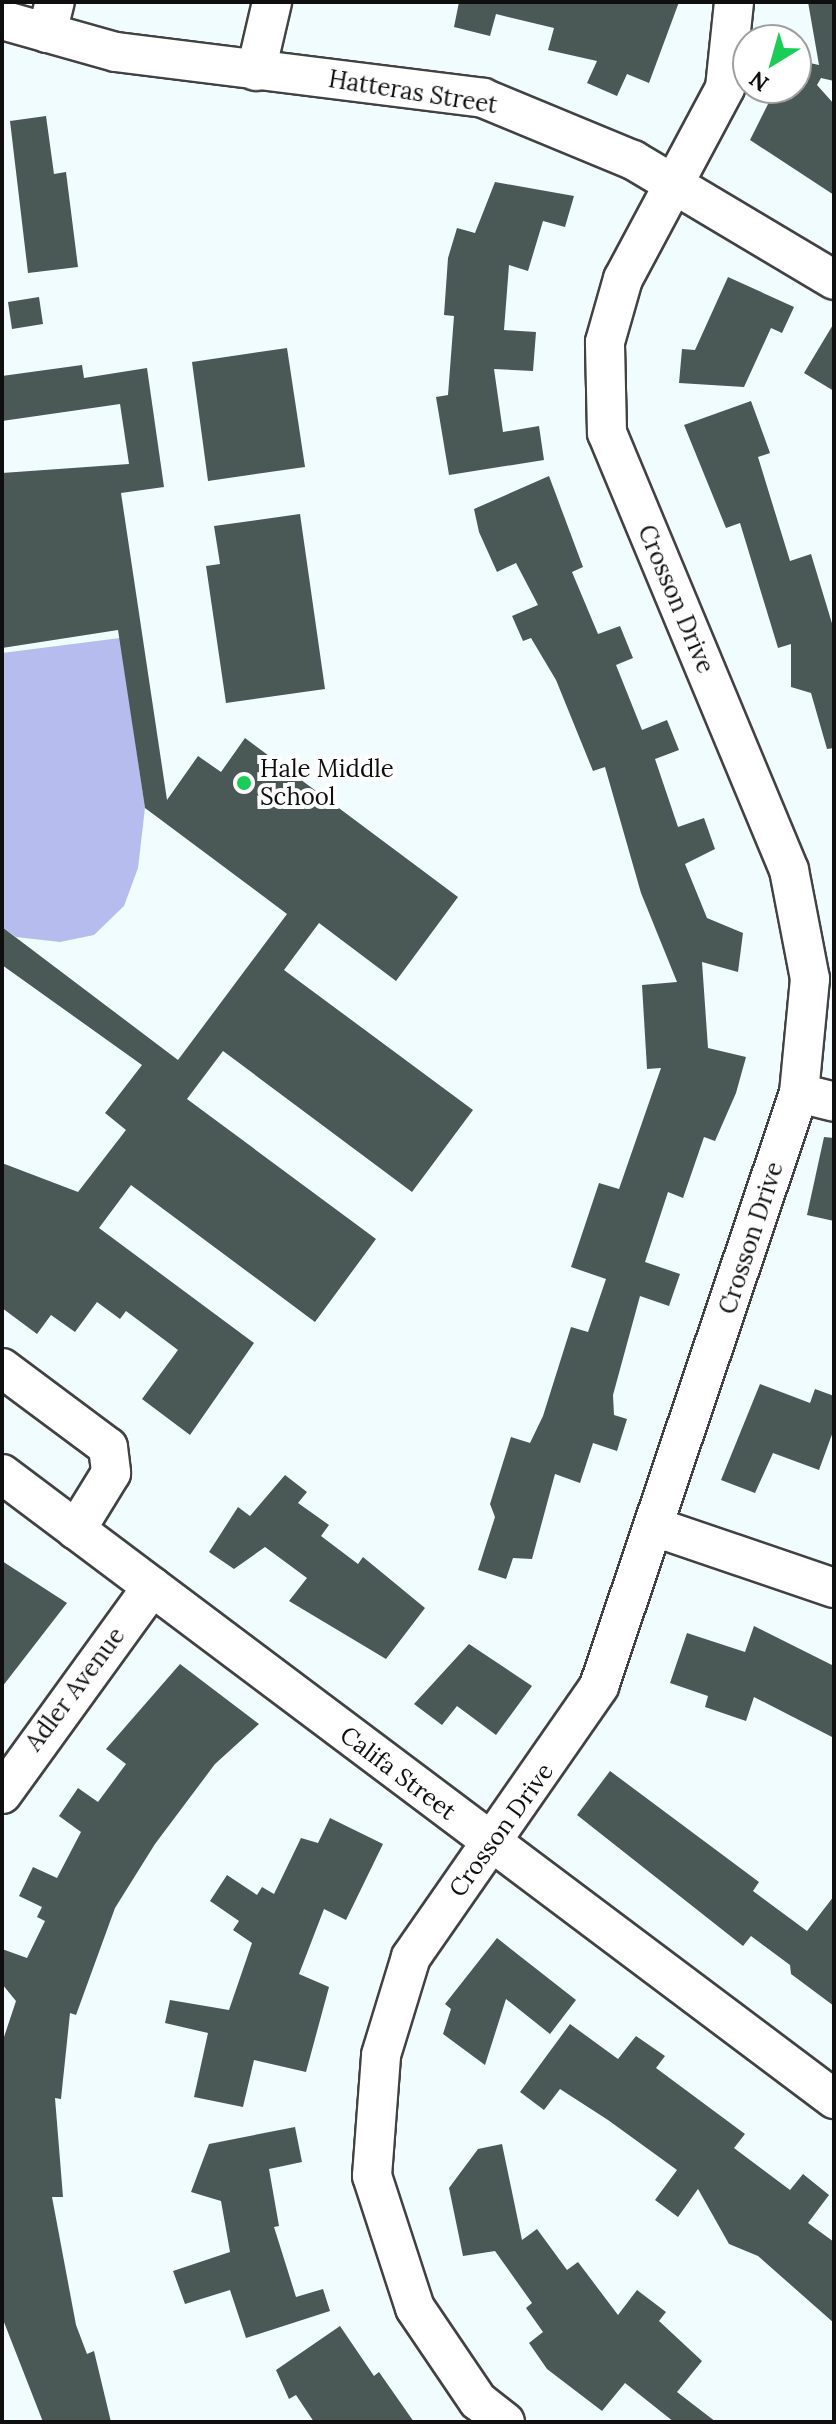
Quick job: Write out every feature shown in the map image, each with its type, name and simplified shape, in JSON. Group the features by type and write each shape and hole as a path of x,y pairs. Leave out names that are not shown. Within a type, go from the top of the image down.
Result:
{"street":[{"path":"256,71 272,2"},
{"name":"Crosson Drive","path":"505,2422 478,2401 415,2308 372,2176 381,2055 411,1957 599,1686 655,1527 816,1097 810,979 789,870 607,433 605,342 643,235 676,185 725,88 734,2"},
{"name":"Hatteras Street","path":"2,20 51,18 116,52 483,98 575,131 676,185 834,280"},
{"path":"2,1368 108,1447 111,1473 76,1530"},
{"name":"Califa Street","path":"2,1474 490,1844 834,2099"},
{"path":"655,1527 834,1588"},
{"name":"Adler Avenue","path":"2,1794 152,1587"}],"shaded area":[{"path":"120,638 145,808 138,868 124,906 94,935 60,942 16,937 2,927 2,653"}],"building":[{"path":"459,2 679,2 649,83 627,74 617,96 587,83 597,61 548,50 554,28 496,14 490,36 454,27"},
{"path":"808,2 834,2 834,81 821,78 817,85 834,104 834,195 750,140 768,104 812,104 812,63 819,65"},
{"path":"46,116 54,174 66,172 78,267 28,273 10,121"},
{"path":"495,182 574,196 565,227 543,221 528,271 509,265 504,330 536,332 533,371 494,369 503,432 539,426 544,460 449,475 436,397 448,395 454,316 444,315 448,258 457,228 475,233"},
{"path":"728,277 794,307 782,333 771,328 744,387 679,383 682,349 695,350"},
{"path":"39,297 43,324 12,329 8,302"},
{"path":"834,323 834,391 804,373"},
{"path":"287,348 305,467 208,481 192,362"},
{"path":"82,365 84,378 147,368 164,487 121,493 167,800 198,756 221,772 245,738 458,897 396,981 319,923 284,970 473,1110 412,1192 223,1051 187,1099 376,1239 315,1322 131,1185 99,1228 254,1343 190,1435 142,1399 178,1350 126,1311 120,1319 97,1302 75,1332 51,1315 37,1334 2,1308 2,1163 78,1192 126,1130 105,1113 142,1065 2,965 2,927 178,1060 287,914 145,808 118,630 2,648 2,473 129,464 120,404 2,421 2,376"},
{"path":"751,401 770,453 758,457 790,561 811,554 834,630 834,748 827,749 811,693 791,687 791,644 778,648 740,523 726,528 684,425"},
{"path":"549,476 583,567 572,572 598,634 620,626 633,658 616,665 642,730 667,720 679,750 655,759 678,827 704,818 715,849 685,864 707,918 743,933 738,972 702,962 708,1048 746,1057 736,1093 715,1141 704,1137 683,1198 668,1192 645,1262 680,1274 669,1306 640,1296 613,1395 614,1415 627,1419 617,1451 593,1443 580,1483 555,1474 532,1559 513,1558 506,1579 478,1570 495,1517 490,1504 511,1437 530,1443 543,1416 571,1327 588,1332 606,1279 571,1267 599,1183 619,1189 661,1068 647,1069 642,985 677,982 641,893 605,767 593,771 556,680 531,638 523,641 512,616 538,605 516,563 497,572 479,532 474,509"},
{"path":"300,514 325,689 226,703 206,566 220,564 214,526"},
{"path":"824,1137 834,1138 834,1221 807,1215"},
{"path":"760,1384 810,1403 815,1389 834,1396 834,1429 819,1470 773,1453 755,1493 721,1480"},
{"path":"285,1475 307,1492 298,1503 329,1525 321,1536 358,1564 363,1557 425,1608 386,1659 289,1601 307,1578 265,1547 234,1569 209,1552 238,1507 250,1516"},
{"path":"2,1561 67,1603 2,1687"},
{"path":"754,1626 834,1666 834,1738 754,1697 746,1721 705,1707 708,1696 670,1683 687,1633 745,1652"},
{"path":"469,1644 532,1686 496,1735 457,1706 442,1725 414,1704"},
{"path":"180,1664 259,1724 215,1764 155,1844 115,1908 76,2015 70,2013 61,2099 55,2098 63,2197 52,2197 76,2325 87,2354 94,2351 111,2422 43,2422 2,2317 2,2043 16,2001 2,1984 2,1949 27,1958 45,1921 37,1917 42,1907 19,1896 33,1867 57,1878 81,1832 59,1816 78,1788 98,1802 126,1764 106,1749"},
{"path":"610,1771 759,1882 753,1891 807,1931 834,1896 834,2006 791,1974 790,1965 751,1936 743,1946 577,1815"},
{"path":"330,1818 383,1844 346,1920 324,1909 299,1974 329,1987 306,2072 254,2060 243,2107 194,2097 208,2033 165,2023 170,2000 229,2010 252,1943 233,1930 239,1921 210,1901 227,1875 257,1895 262,1887 274,1894 301,1838 318,1843"},
{"path":"497,1938 576,2000 550,2034 506,1999 485,2065 443,2034 451,2009 445,2004"},
{"path":"570,2024 618,2059 636,2036 665,2056 656,2068 745,2134 734,2148 790,2190 803,2174 829,2195 808,2223 834,2242 834,2323 758,2256 729,2244 698,2189 678,2217 655,2200 677,2170 560,2089 544,2110 520,2092"},
{"path":"295,2127 302,2162 269,2169 279,2226 274,2227 296,2297 323,2289 330,2311 246,2338 230,2290 185,2304 173,2271 230,2252 221,2201 191,2192 209,2144"},
{"path":"502,2144 522,2240 537,2229 567,2270 578,2262 618,2315 637,2290 666,2312 659,2321 702,2361 677,2392 716,2422 674,2422 625,2383 602,2411 547,2369 529,2343 543,2332 526,2308 532,2303 495,2251 463,2256 449,2188 478,2149"},
{"path":"340,2326 374,2376 379,2372 414,2422 314,2422 296,2395 289,2399 276,2370"}],"place":[{"name":"Hale Middle School","path":"244,783"}]}
